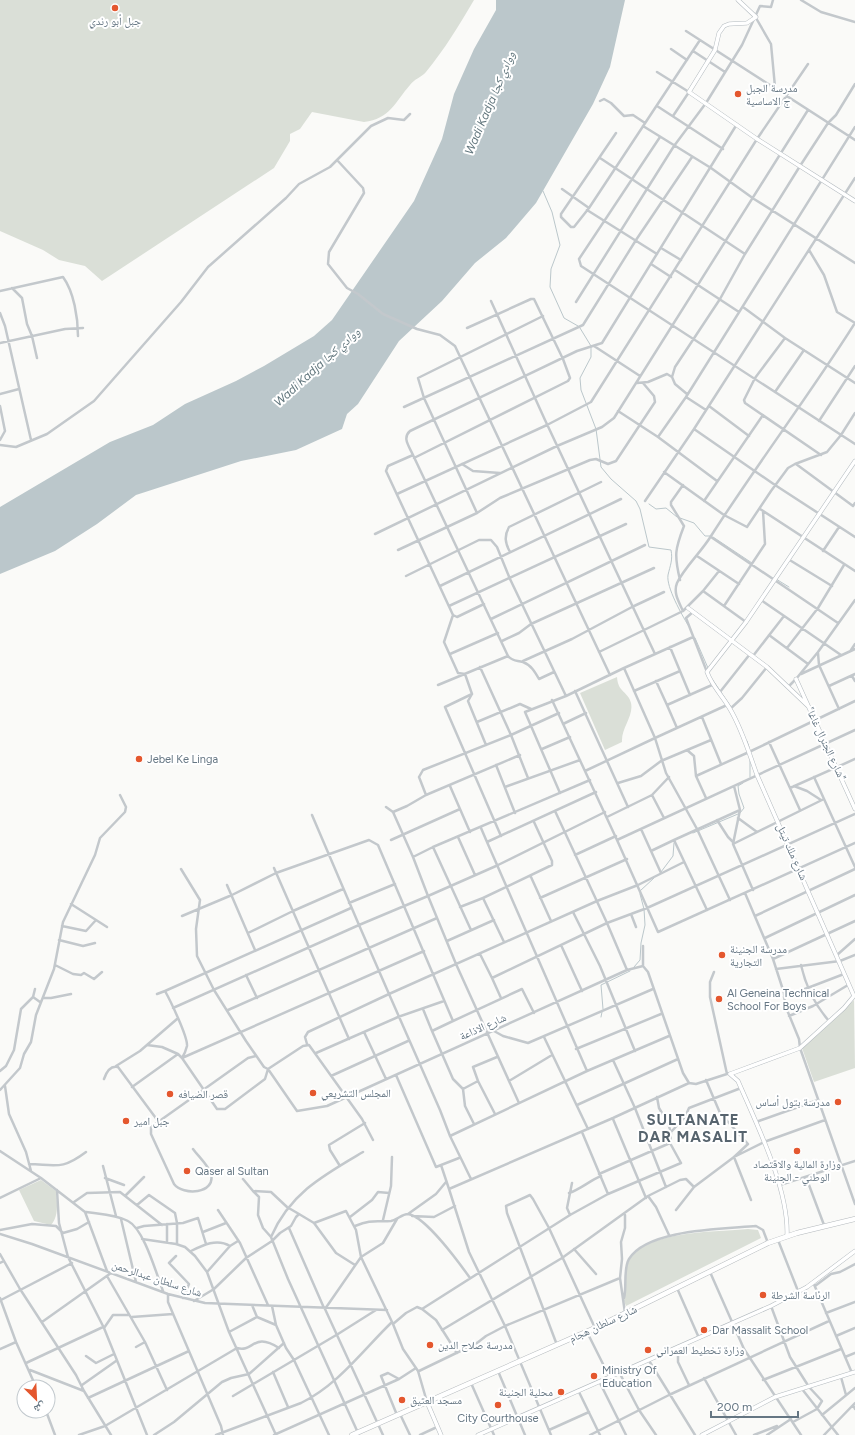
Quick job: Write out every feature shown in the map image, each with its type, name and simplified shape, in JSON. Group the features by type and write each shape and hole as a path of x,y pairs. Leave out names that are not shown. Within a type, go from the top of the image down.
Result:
{"highway":[{"name":"شارع سلطان هجام","path":"352,1435 359,1434 399,1414 587,1332 768,1243 824,1225 855,1219"}],"main road":[{"path":"738,0 756,18 747,23 733,25 729,24 724,26 719,33 715,50 689,92 757,139 855,201"},
{"path":"720,692 712,685 707,672 746,622 855,461"},
{"path":"688,608 767,667 789,686 808,706"},
{"name":"\"شارع الجنرال غاغا\"","path":"796,679 816,720 855,809"},
{"name":"شارع ملك تيتل","path":"720,692 730,709 749,752 757,775 855,997"},
{"path":"729,1074 800,1048 855,997"},
{"path":"729,1074 736,1078 764,1142 779,1186 786,1214 787,1236"},
{"path":"478,1435 599,1380 771,1306 814,1284 855,1251"},
{"path":"702,1435 775,1397 853,1373"},
{"path":"427,1402 441,1435"}],"street":[{"path":"576,302 674,146 706,103 756,18 760,6 771,7 773,0"},
{"path":"801,0 821,12 855,22"},
{"path":"756,18 771,44 775,87"},
{"path":"686,31 855,140"},
{"path":"616,133 560,215 571,227 574,227 588,209 700,40"},
{"path":"671,49 687,60"},
{"path":"693,51 725,72"},
{"path":"397,494 547,425 591,402 650,311 730,181 808,64"},
{"path":"657,72 689,92 673,116"},
{"path":"706,410 686,395 675,384 672,377 675,367 720,299 772,210 855,84"},
{"path":"600,101 604,99 608,101 624,116 634,115 660,137 711,168 754,199 855,263"},
{"path":"657,106 723,148"},
{"path":"375,534 557,446 602,427 614,418 671,325 754,199 808,110"},
{"path":"0,445 16,447 47,434 94,401 181,302 208,267 286,198 299,184 330,167 371,126 388,118 404,120 410,114"},
{"path":"554,672 540,679 531,667 522,662 514,661 508,656 413,456 405,438 406,434 410,430 526,376 577,350 594,346 605,340 737,124"},
{"path":"658,437 823,180 855,127"},
{"path":"660,137 604,221 579,262 581,266 694,340 735,364 797,408 855,444"},
{"path":"404,407 553,337 582,325 636,240 692,157"},
{"path":"600,158 648,188 745,254"},
{"path":"337,160 363,188 364,193 329,252 328,264 347,288 358,294 382,314 417,329 440,335 455,346 545,535 566,584 610,674"},
{"path":"645,501 709,406 855,178"},
{"path":"562,189 604,221 657,254"},
{"path":"661,248 681,260"},
{"path":"683,611 676,595 677,584 711,537 724,515 783,428 828,366 855,323 837,312 824,275 809,250"},
{"path":"651,264 671,277"},
{"path":"675,270 739,312"},
{"path":"0,291 63,277 67,282 77,315 78,336"},
{"path":"12,288 22,298 27,324 32,336 37,358"},
{"path":"465,674 458,673 444,642 453,615 407,518 386,471 387,468 535,399 568,381 570,376 537,302 531,299 467,328"},
{"path":"491,301 547,425 655,654"},
{"path":"742,307 785,338 855,383"},
{"path":"0,313 31,440"},
{"path":"477,513 424,398 418,378 543,316"},
{"path":"0,343 83,328"},
{"path":"785,338 755,378 744,400 821,455"},
{"path":"594,346 640,376"},
{"path":"775,392 804,350"},
{"path":"819,421 855,366"},
{"path":"636,382 644,382 663,374 672,377"},
{"path":"398,550 477,513 500,498 523,490 568,470 596,459 608,464 614,463 618,459 655,399 644,382"},
{"path":"0,394 18,389"},
{"path":"0,406 5,431 0,440"},
{"path":"709,406 749,436"},
{"path":"618,412 658,437 717,481"},
{"path":"664,472 724,515 748,527 775,485 788,468 821,455 831,449 855,413"},
{"path":"704,501 764,415"},
{"path":"694,429 818,514 855,537"},
{"path":"462,464 469,470 501,473"},
{"path":"795,464 854,505"},
{"path":"510,552 506,542 508,528 601,482"},
{"path":"680,580 675,555 676,546 684,526 671,505 671,502 683,485"},
{"path":"440,586 621,499"},
{"path":"760,509 855,571"},
{"path":"724,606 766,540 763,511"},
{"path":"449,606 510,580 626,524"},
{"path":"823,551 839,527"},
{"path":"711,537 818,608 838,623"},
{"path":"406,576 479,540 486,539 494,544 566,696"},
{"path":"491,619 645,545"},
{"path":"697,556 739,584"},
{"path":"788,560 832,586"},
{"path":"787,648 818,608 844,564"},
{"path":"502,641 520,633 531,624 654,568"},
{"path":"599,652 688,608 719,570"},
{"path":"703,591 746,622"},
{"path":"522,662 564,643 664,592"},
{"path":"761,600 841,655"},
{"path":"789,686 818,652 854,602"},
{"path":"453,615 457,617 484,604"},
{"path":"693,612 686,618 707,672"},
{"path":"720,692 784,616"},
{"path":"450,654 498,633"},
{"path":"769,635 808,664"},
{"path":"560,793 532,725 525,712 552,700 566,696 610,674 693,637"},
{"path":"850,651 855,644"},
{"path":"670,647 690,695"},
{"path":"800,674 855,648"},
{"path":"818,652 819,665 839,709"},
{"path":"438,685 508,656"},
{"path":"730,709 742,698 767,667"},
{"path":"480,668 511,734 528,778"},
{"path":"624,668 655,738 661,761 697,828 730,900"},
{"path":"634,691 680,671"},
{"path":"465,674 472,694 468,701 486,744"},
{"path":"829,686 854,675 855,681"},
{"path":"656,681 677,728"},
{"path":"667,705 712,685"},
{"path":"575,691 608,760 628,807"},
{"path":"472,694 445,707 473,775 501,836"},
{"path":"552,700 596,792 658,932 855,843"},
{"path":"696,776 855,701"},
{"path":"477,722 520,704 532,709"},
{"path":"585,771 727,705"},
{"path":"426,795 419,777 420,773 441,762 511,734 559,712"},
{"path":"563,724 586,713"},
{"path":"702,717 721,764"},
{"path":"617,840 855,730"},
{"path":"542,749 570,737"},
{"path":"618,783 642,776 661,761 711,740"},
{"path":"769,742 800,810"},
{"path":"687,750 694,756 696,776 706,798"},
{"path":"393,812 426,795 520,755"},
{"path":"790,788 855,759"},
{"path":"505,787 580,760"},
{"path":"496,765 515,813"},
{"path":"755,916 855,868 823,800 814,776"},
{"path":"607,817 652,795 669,777"},
{"path":"413,857 590,780"},
{"path":"450,786 470,832"},
{"path":"733,843 740,810 734,786"},
{"path":"794,786 823,800"},
{"path":"487,842 534,822 596,792"},
{"path":"0,1090 20,1068 24,1054 31,1042 36,1014 55,965 62,926 95,855 97,843 125,812 126,807 120,795"},
{"path":"652,795 664,818"},
{"path":"733,843 823,800"},
{"path":"386,807 393,812 403,834 456,964 519,1103"},
{"path":"391,840 460,809"},
{"path":"651,851 697,828 740,810"},
{"path":"555,811 627,970"},
{"path":"173,1008 496,866 605,812"},
{"path":"492,978 607,923 647,908 855,814"},
{"path":"312,815 408,1041 440,1110 459,1158 471,1179"},
{"path":"738,818 757,832"},
{"path":"717,820 733,843 753,890"},
{"path":"460,907 531,877 553,864 534,822"},
{"path":"481,828 496,866 538,957 576,1049 587,1071"},
{"path":"641,829 661,873"},
{"path":"575,855 616,836"},
{"path":"458,838 475,875"},
{"path":"182,916 232,895 276,872 370,840 378,845 453,1021"},
{"path":"674,840 707,910"},
{"path":"433,847 471,930"},
{"path":"540,898 626,859"},
{"path":"373,1140 365,1124 316,1053 307,1044 305,1037 308,1032 340,1016 551,921 638,885 684,862"},
{"path":"274,868 320,969 349,1038"},
{"path":"181,869 200,900 196,929 197,956 214,990 228,1010 240,1032 264,1067 268,1069"},
{"path":"531,877 551,921"},
{"path":"349,903 395,884"},
{"path":"227,885 256,950"},
{"path":"248,933 343,889"},
{"path":"745,893 773,959 789,1016 799,1039 800,1048 855,1204"},
{"path":"765,938 855,895"},
{"path":"483,898 504,942"},
{"path":"71,904 107,927"},
{"path":"157,994 351,908"},
{"path":"573,912 585,934 634,1050"},
{"path":"631,914 636,927"},
{"path":"228,1010 368,947 437,918"},
{"path":"62,926 86,931 96,920"},
{"path":"447,941 494,920"},
{"path":"773,959 828,935 855,921"},
{"path":"837,955 855,939"},
{"path":"59,940 82,946 95,943"},
{"path":"562,945 582,991"},
{"path":"643,946 643,966 647,970 669,1036 685,1078 689,1083"},
{"path":"182,1058 424,951"},
{"path":"480,954 501,998"},
{"path":"776,969 840,961 855,955"},
{"path":"55,965 75,975 81,975 84,973 94,979 102,972"},
{"path":"801,965 807,988 815,1004 829,1021"},
{"name":"شارع الاذاعة","path":"268,1069 297,1111 327,1106 627,970 643,966"},
{"path":"449,1189 582,1132 689,1083 696,1084 729,1074 710,997 710,982 714,972"},
{"path":"784,997 844,974"},
{"path":"246,975 257,998"},
{"path":"789,1016 815,1004 848,984"},
{"path":"432,1031 523,989 534,1013"},
{"path":"494,1031 523,1043 544,1037 653,989"},
{"path":"0,1071 8,1063 14,1050 21,1009 33,997 35,990"},
{"path":"165,991 185,1036 187,1046 182,1058"},
{"path":"43,998 70,994"},
{"path":"33,997 40,1003"},
{"path":"316,1053 398,1017 444,1001"},
{"path":"423,1009 453,1079 462,1089 465,1106 474,1124"},
{"path":"576,1049 661,1014"},
{"path":"104,1079 108,1072 147,1045 177,1019"},
{"path":"364,1032 386,1079"},
{"path":"450,1136 565,1081 669,1036"},
{"path":"544,1037 588,1129"},
{"path":"331,1076 374,1055 408,1041"},
{"path":"147,1045 162,1048 178,1054 217,1109 222,1111 265,1079 268,1069 307,1044"},
{"path":"132,1086 178,1054"},
{"path":"509,1081 552,1055"},
{"path":"193,1148 211,1172 211,1178 207,1187 188,1192 174,1184 151,1134 151,1126 248,1058 256,1056"},
{"path":"495,1114 478,1081 473,1067 497,1057"},
{"path":"577,1105 678,1059"},
{"path":"613,1060 666,1187"},
{"path":"116,1066 158,1121"},
{"path":"396,1075 436,1167 459,1158"},
{"path":"706,1080 720,1113 748,1144 754,1147"},
{"path":"462,1089 478,1081"},
{"path":"5,1086 9,1114 31,1171"},
{"path":"670,1133 685,1117 689,1108 741,1088"},
{"path":"422,1310 570,1215 608,1194 681,1163 670,1143 668,1122 659,1108 657,1097"},
{"path":"755,1122 818,1100"},
{"path":"613,1118 639,1182 647,1197 656,1207 669,1235"},
{"path":"734,1157 764,1142 825,1120"},
{"path":"340,1166 330,1150 330,1145 365,1124"},
{"path":"582,1132 608,1194"},
{"path":"569,1193 579,1190 589,1181 600,1175 651,1150 670,1143"},
{"path":"676,1210 694,1187 734,1157 748,1144"},
{"path":"0,1151 41,1178 85,1212 106,1271"},
{"path":"29,1164 65,1165 75,1161 86,1152"},
{"path":"271,1237 287,1207 304,1190 363,1152"},
{"path":"383,1220 389,1193 392,1157"},
{"path":"734,1157 751,1200"},
{"path":"779,1186 855,1161"},
{"path":"441,1165 470,1252 506,1326 551,1435"},
{"path":"103,1166 108,1191 116,1216"},
{"path":"126,1194 144,1177"},
{"path":"806,1177 824,1225"},
{"path":"0,1198 41,1178"},
{"path":"105,1178 124,1185"},
{"path":"243,1179 259,1198 258,1215 264,1228 271,1237 300,1306 359,1434"},
{"path":"442,1330 493,1301 562,1258 647,1197 686,1179 694,1187"},
{"path":"355,1226 370,1220 397,1219 408,1214 436,1194 446,1182"},
{"path":"570,1215 567,1208 572,1183"},
{"path":"57,1190 58,1213 63,1233 62,1238 68,1257 104,1327 116,1361 147,1435"},
{"path":"74,1202 77,1198 87,1193 116,1191 126,1194 162,1225"},
{"path":"253,1191 272,1192 287,1207 314,1223 336,1253 355,1265"},
{"path":"350,1216 372,1200 378,1192 384,1191 389,1193"},
{"path":"557,1345 506,1209 509,1203 530,1194 549,1228 595,1328"},
{"path":"137,1204 146,1196 150,1196 175,1213 177,1223 177,1244"},
{"path":"412,1216 434,1216 455,1206"},
{"path":"218,1210 238,1241 268,1305"},
{"path":"314,1223 346,1210 350,1216 355,1226 361,1257 387,1310 403,1349 418,1370 427,1402"},
{"path":"85,1212 116,1216 128,1221 137,1228 163,1291"},
{"path":"194,1301 214,1289 246,1258 289,1228 299,1214"},
{"path":"408,1214 446,1245 470,1278"},
{"path":"625,1214 625,1228 621,1242 622,1259 620,1278 625,1314"},
{"path":"137,1228 177,1223 198,1218 206,1244"},
{"path":"121,1219 136,1282"},
{"path":"325,1308 361,1257 383,1244 397,1219"},
{"path":"63,1233 77,1229 89,1222"},
{"path":"203,1232 226,1223"},
{"path":"0,1230 32,1224 56,1226 63,1233"},
{"path":"167,1224 167,1242"},
{"path":"624,1301 627,1265 630,1257 647,1243 669,1235 756,1226 763,1230 768,1243"},
{"path":"289,1228 383,1435"},
{"name":"شارع سلطان عبدالرحمن","path":"0,1234 68,1257 168,1294 194,1301 205,1303 387,1310"},
{"path":"142,1239 177,1244 191,1251 206,1272 214,1289 229,1332 276,1435 319,1414 457,1353 506,1326 620,1278"},
{"path":"778,1240 798,1292"},
{"path":"206,1272 230,1246 238,1241"},
{"path":"191,1251 206,1244 222,1242 230,1246"},
{"path":"574,1249 596,1274"},
{"path":"0,1254 20,1290 82,1385 88,1398 111,1435"},
{"path":"176,1256 169,1262 188,1284 183,1298"},
{"path":"0,1263 4,1262"},
{"path":"33,1379 16,1342 0,1299 72,1263"},
{"path":"853,1373 841,1349 814,1284 831,1274 840,1272 855,1264"},
{"path":"710,1272 732,1324 750,1357 763,1380 791,1419 800,1435"},
{"path":"42,1322 111,1273"},
{"path":"107,1276 146,1342 167,1390"},
{"path":"677,1288 699,1338"},
{"path":"168,1294 168,1302 221,1426 222,1434"},
{"path":"826,1313 855,1302"},
{"path":"252,1305 257,1317 276,1325"},
{"path":"272,1306 276,1325 284,1344 294,1360 329,1435"},
{"path":"771,1306 787,1352 809,1387 822,1401 817,1409 793,1422"},
{"path":"216,1435 222,1434 266,1414 312,1397 334,1381 392,1323 417,1307 436,1320 457,1353"},
{"path":"233,1396 338,1334 376,1309"},
{"path":"26,1363 104,1327 113,1315 130,1316 173,1314"},
{"path":"229,1332 257,1317"},
{"path":"590,1435 689,1385 784,1343 829,1321"},
{"path":"836,1336 855,1328"},
{"path":"587,1332 609,1376"},
{"path":"79,1435 105,1426 136,1409 237,1348 247,1348 261,1341 270,1342 279,1348"},
{"path":"0,1349 16,1342"},
{"path":"136,1347 146,1342"},
{"path":"154,1435 174,1422 207,1393 227,1379 249,1374 284,1344"},
{"path":"678,1346 678,1362 689,1385"},
{"path":"763,1380 841,1349"},
{"path":"88,1398 189,1352"},
{"path":"845,1357 855,1353"},
{"path":"86,1356 96,1363 114,1354"},
{"path":"648,1359 694,1435"},
{"path":"82,1385 116,1361"},
{"path":"28,1367 34,1372 84,1391"},
{"path":"498,1371 526,1435"},
{"path":"273,1372 288,1407"},
{"path":"399,1379 385,1372 381,1376 384,1385 410,1435"},
{"path":"619,1372 639,1410 656,1435"},
{"path":"840,1377 846,1395"},
{"path":"704,1378 729,1420 736,1435"},
{"path":"599,1380 626,1435"},
{"path":"471,1383 494,1435"},
{"path":"822,1415 855,1388"},
{"path":"802,1389 838,1435"},
{"path":"578,1390 600,1435"},
{"path":"854,1404 855,1409"},
{"path":"824,1435 854,1404"},
{"path":"549,1430 589,1412"},
{"path":"49,1419 55,1435"},
{"path":"767,1435 791,1419"},
{"path":"754,1435 779,1426"},
{"path":"420,1435 437,1427"}],"shaded area":[{"path":"0,0 474,0 452,37 433,64 424,74 412,83 386,113 373,120 364,122 312,112 300,129 290,134 290,141 274,168 102,281 85,266 59,260 43,250 0,231"},
{"path":"617,677 619,686 630,699 631,713 623,732 622,742 605,750 580,693"},
{"path":"854,1000 855,1068 814,1082 802,1048"},
{"path":"41,1180 56,1191 56,1213 54,1221 51,1225 34,1221 19,1190"},
{"path":"748,1229 758,1230 761,1238 626,1306 624,1301 627,1265 637,1251 650,1243 683,1234"}],"water":[{"name":"Wadi Kadja ووادي كجا","path":"496,0 625,0 610,67 593,104 536,203 506,238 475,263 442,301 399,341 358,404 347,414 342,429 296,450 241,461 136,495 97,524 55,551 0,574 0,507 110,442 153,425 185,404 236,381 264,366 314,336 332,320 414,201 442,139 454,94 474,49 496,10"}],"waterway":[{"path":"543,191 552,212 560,245 551,269 550,287 564,318 578,326"},
{"path":"580,328 591,346 591,357 580,378 581,390 596,429 601,467 611,479 636,501 640,509 649,547 671,550 672,554 668,575 669,586 688,625"},
{"path":"649,504 656,509 666,508 677,517"},
{"path":"680,518 694,523 705,536 710,536"},
{"path":"713,537 752,563"},
{"path":"776,579 789,587"},
{"path":"695,638 708,668"},
{"path":"712,679 731,707"},
{"path":"747,741 749,747"},
{"path":"750,761 750,777"},
{"path":"740,813 744,808 738,786 743,783"},
{"path":"693,833 738,814"},
{"path":"661,872 673,856 674,843"},
{"path":"640,891 654,878"},
{"path":"634,967 640,960 641,943 645,925 644,909 640,894"},
{"path":"603,1009 601,985 630,971"},
{"path":"601,1017 602,1012"}],"place":[{"name":"جبل أبو رندي","path":"115,8"},
{"name":"مدرسة الجبل ج الاساسية","path":"738,94"},
{"name":"Jebel Ke Linga","path":"139,759"},
{"name":"مدرسة الجنينة التجارية","path":"722,955"},
{"name":"Al Geneina Technical School For Boys","path":"719,999"},
{"name":"المجلس التشريعي","path":"313,1093"},
{"name":"قصر الضيافه","path":"170,1094"},
{"name":"مدرسة بتول أساس","path":"838,1102"},
{"name":"جبل امير","path":"126,1121"},
{"name":"وزارة المالية والاقتصاد الوطني - الجنينة","path":"797,1151"},
{"name":"Qaser al Sultan","path":"187,1171"},
{"name":"الرئاسة الشرطة","path":"763,1295"},
{"name":"Dar Massalit School","path":"704,1330"},
{"name":"مدرسة صلاح الدين","path":"430,1345"},
{"name":"وزارة تخطيط العمراني","path":"648,1350"},
{"name":"Ministry Of Education","path":"594,1376"},
{"name":"محلية الجنينة","path":"561,1392"},
{"name":"مسجد العتيق","path":"402,1400"},
{"name":"City Courthouse","path":"498,1405"}],"district":[{"name":"SULTANATE DAR MASALIT","path":"693,1128"}]}
